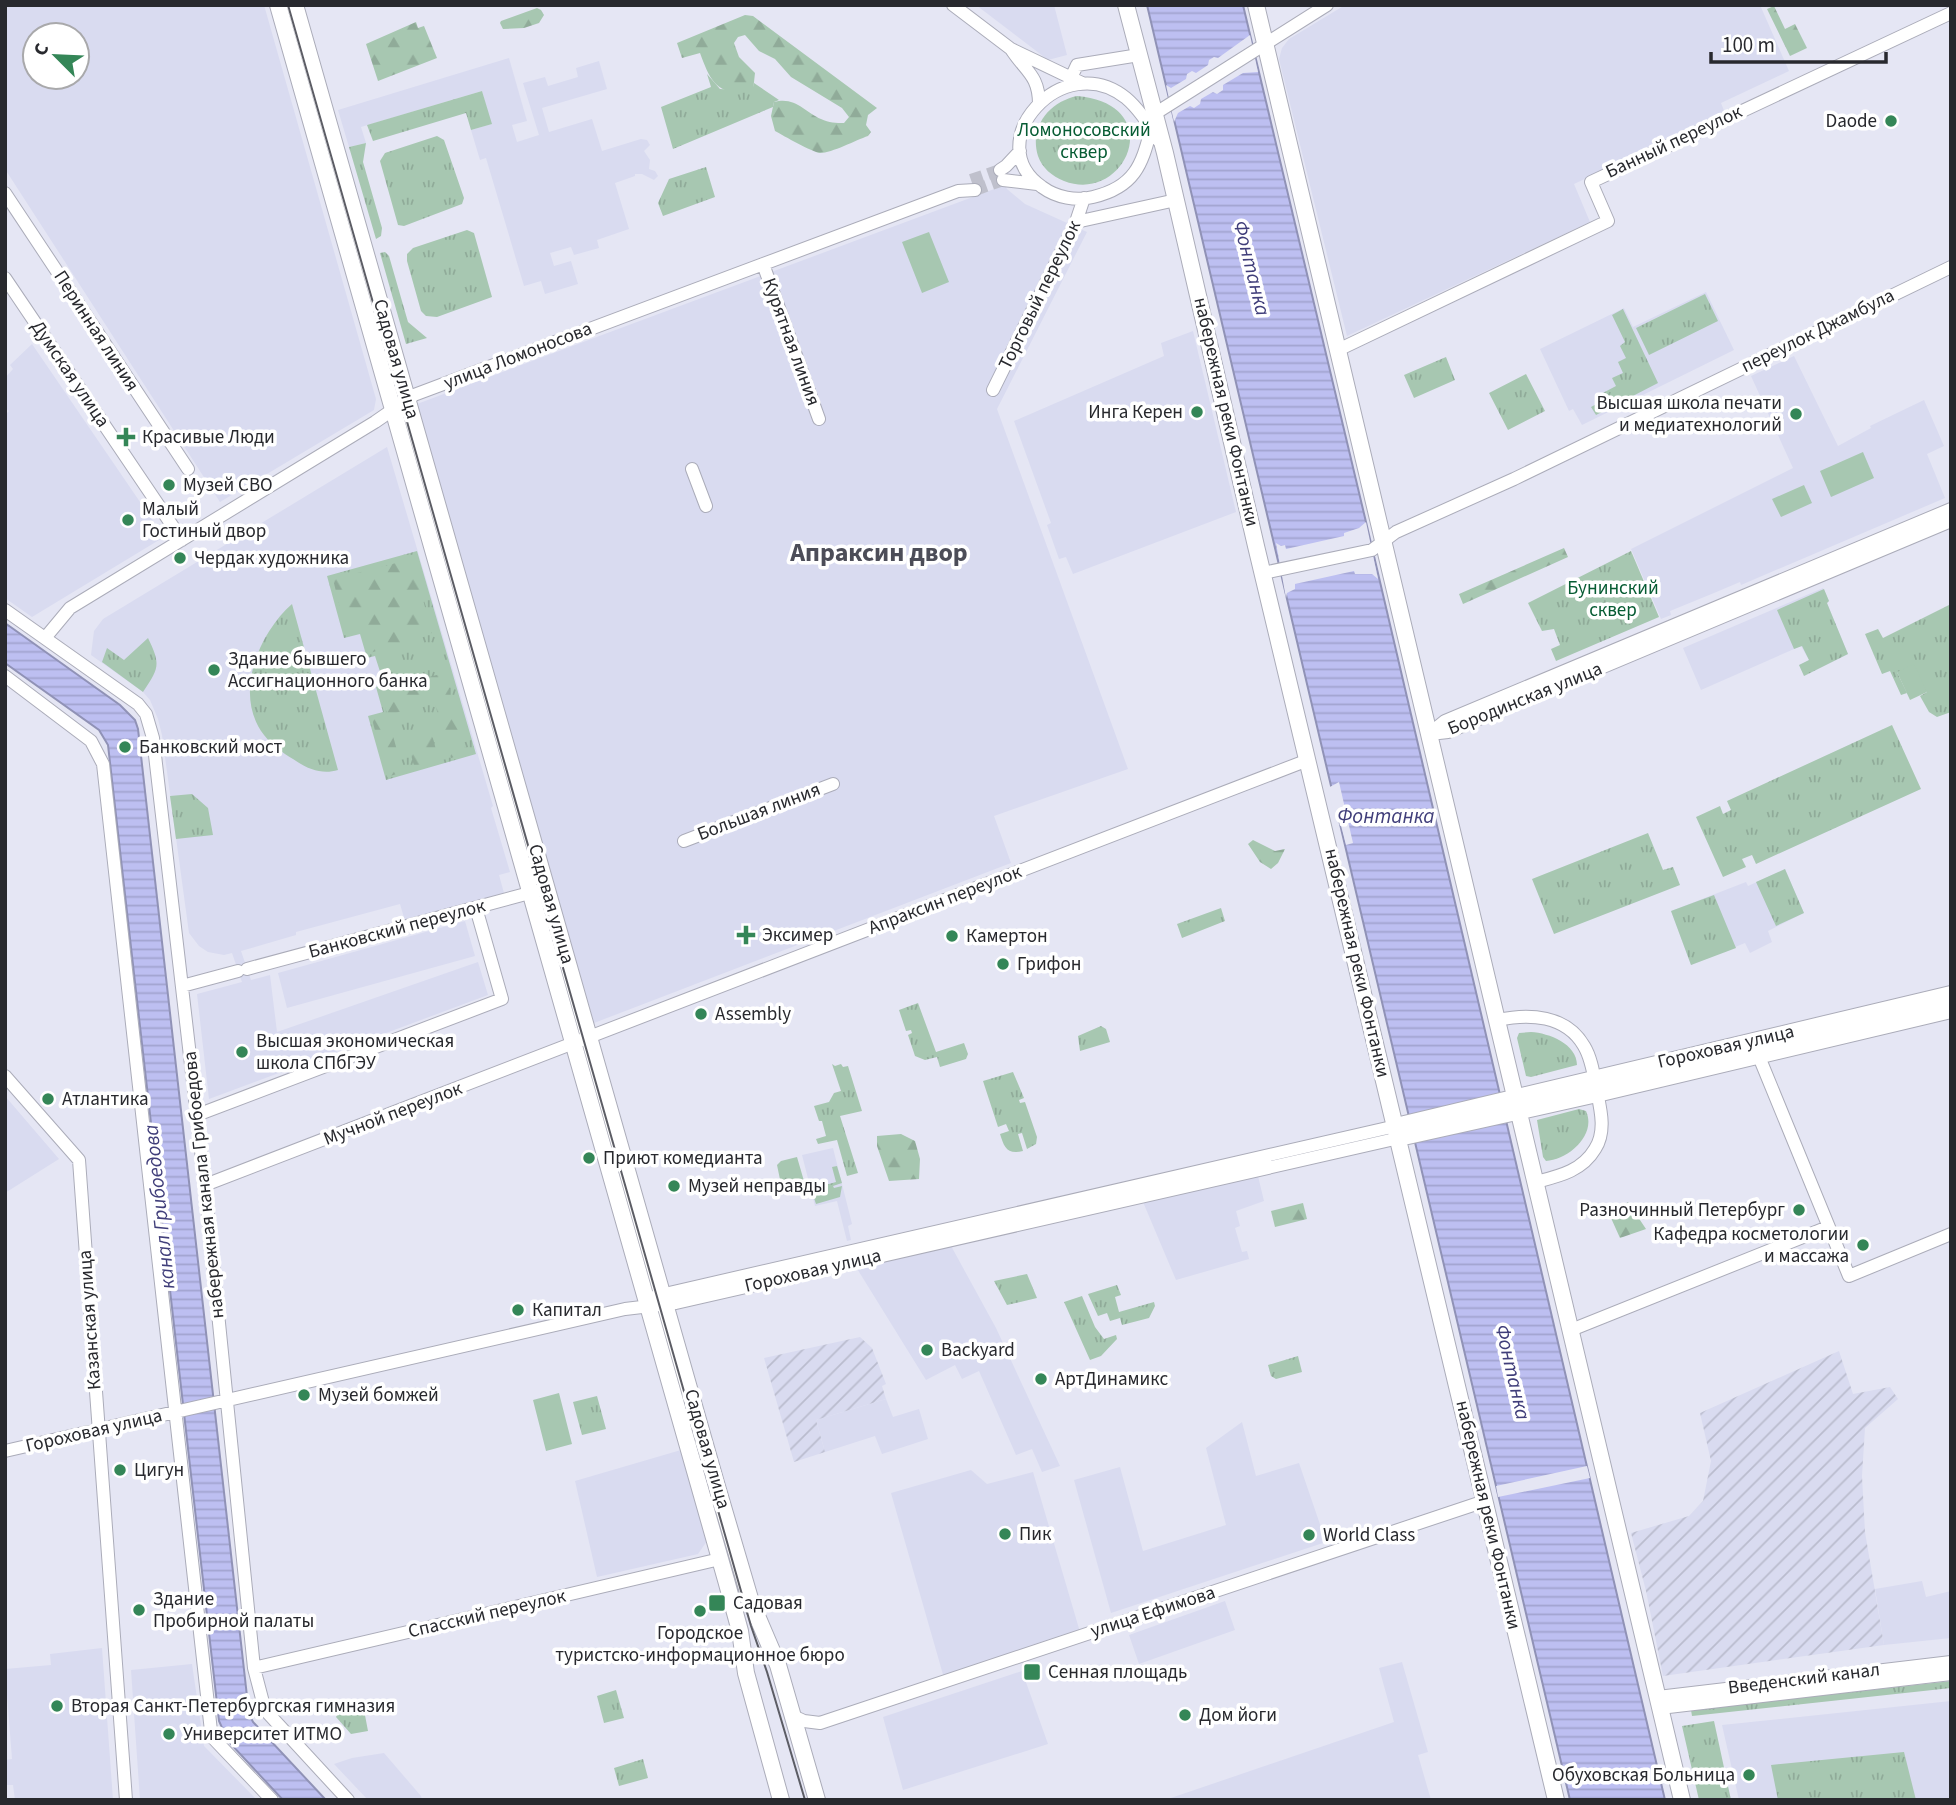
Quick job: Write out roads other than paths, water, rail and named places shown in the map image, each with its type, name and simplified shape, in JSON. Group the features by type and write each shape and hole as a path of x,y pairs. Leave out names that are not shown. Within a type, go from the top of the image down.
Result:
{"main road":[{"name":"Садовая улица","path":"278,5 393,410 539,891"},
{"name":"Садовая улица","path":"295,5 407,400 581,1041 647,1302 740,1631 746,1673 779,1800"},
{"name":"набережная реки Фонтанки","path":"1126,5 1153,120 1166,153 1308,760 1404,1130 1485,1502 1556,1800"},
{"path":"1256,5 1259,48 1340,349 1378,546 1429,734 1498,1020 1510,1106 1536,1182 1682,1800"},
{"name":"Гороховая улица","path":"1404,1130 1756,1048 1951,994"},
{"name":"Гороховая улица","path":"1756,1048 1951,1010"},
{"name":"Садовая улица","path":"581,1041 665,1299 751,1602 778,1665 817,1800"}],"street":[{"path":"953,5 1011,49 1077,80 1104,86 1122,95 1153,120"},
{"path":"1020,151 1002,175 1038,184 1060,197 1084,198 1111,190 1129,178 1143,160 1153,120 1170,102 1327,5"},
{"name":"Банный переулок","path":"1340,349 1608,221 1591,182 1951,13"},
{"path":"1011,49 1035,80 1039,90 1039,104"},
{"path":"1077,80 1077,65 1139,55"},
{"path":"1038,184 1024,168 1020,151 1020,138 1025,124 1039,104 1051,93 1077,80"},
{"name":"улица Ломоносова","path":"45,638 70,608 414,395 973,185"},
{"name":"Перинная линия","path":"5,193 188,469"},
{"path":"1084,198 1106,216"},
{"name":"Торговый переулок","path":"993,390 1076,222 1084,198"},
{"path":"1076,222 1176,200"},
{"name":"Курятная линия","path":"763,264 819,419"},
{"name":"переулок Джамбула","path":"1263,573 1378,546 1396,532 1514,479 1951,267"},
{"name":"Думская улица","path":"5,278 182,540"},
{"path":"692,469 706,506"},
{"name":"Бородинская улица","path":"1429,734 1445,721 1951,509"},
{"name":"Бородинская улица","path":"1429,734 1448,732 1951,521"},
{"name":"набережная канала Грибоедова","path":"5,610 128,695 146,714 153,738 205,1185 220,1399 254,1668 265,1710 348,1800"},
{"path":"5,676 91,741 103,764 178,1408 211,1731 215,1739 272,1800"},
{"name":"Апраксин переулок","path":"581,1041 1308,760"},
{"name":"Большая линия","path":"684,841 833,784"},
{"name":"Банковский переулок","path":"182,986 539,891"},
{"path":"197,1115 502,999 476,908"},
{"path":"1498,1020 1532,1016 1567,1027 1585,1047 1596,1086 1602,1123 1595,1150 1570,1172 1536,1182"},
{"name":"Мучной переулок","path":"205,1185 581,1041"},
{"path":"1756,1048 1849,1276 1951,1234"},
{"name":"Казанская улица","path":"5,1076 79,1160 126,1800"},
{"name":"Гороховая улица","path":"5,1451 178,1408 1404,1130"},
{"path":"1571,1330 1828,1227"},
{"name":"Гороховая улица","path":"5,1445 98,1427"},
{"name":"улица Ефимова","path":"820,1723 1485,1502"},
{"name":"Спасский переулок","path":"254,1668 720,1559"},
{"name":"Введенский канал","path":"1659,1702 1951,1662"},
{"name":"Введенский канал","path":"1659,1702 1951,1674"},
{"path":"793,1716 820,1723"},
{"path":"803,1751 808,1737 820,1723"}],"water":[{"name":"Фонтанка","path":"1147,5 1243,5 1665,1800 1570,1800"},
{"name":"канал Грибоедова","path":"5,623 120,705 135,720 138,729 249,1714 253,1722 326,1800 283,1800 228,1741 219,1721 108,745 99,730 5,663"}],"tunnel":[{"path":"971,180 1000,170"},
{"path":"975,190 1003,180"}],"tram line":[{"path":"288,5 751,1626 805,1800"}],"place":[{"name":"Daode","path":"1891,121"},
{"name":"Инга Керен","path":"1197,412"},
{"name":"Высшая школа печати и медиатехнологий","path":"1796,414"},
{"name":"Красивые Люди","path":"126,437"},
{"name":"Музей СВО","path":"169,485"},
{"name":"Малый Гостиный двор","path":"128,520"},
{"name":"Чердак художника","path":"180,558"},
{"name":"Здание бывшего Ассигнационного банка","path":"214,670"},
{"name":"Банковский мост","path":"125,747"},
{"name":"Эксимер","path":"746,935"},
{"name":"Камертон","path":"952,936"},
{"name":"Грифон","path":"1003,964"},
{"name":"Assembly","path":"701,1014"},
{"name":"Высшая экономическая школа СПбГЭУ","path":"242,1052"},
{"name":"Атлантика","path":"48,1099"},
{"name":"Приют комедианта","path":"589,1158"},
{"name":"Музей неправды","path":"674,1186"},
{"name":"Разночинный Петербург","path":"1799,1210"},
{"name":"Кафедра косметологии и массажа","path":"1863,1245"},
{"name":"Капитал","path":"518,1310"},
{"name":"Backyard","path":"927,1350"},
{"name":"АртДинамикс","path":"1041,1379"},
{"name":"Музей бомжей","path":"304,1395"},
{"name":"Цигун","path":"120,1470"},
{"name":"Пик","path":"1005,1534"},
{"name":"World Class","path":"1309,1535"},
{"name":"Садовая","path":"717,1603"},
{"name":"Здание Пробирной палаты","path":"139,1610"},
{"name":"Городское туристско-информационное бюро","path":"700,1611"},
{"name":"Сенная площадь","path":"1032,1672"},
{"name":"Вторая Санкт-Петербургская гимназия","path":"57,1706"},
{"name":"Дом йоги","path":"1185,1715"},
{"name":"Университет ИТМО","path":"169,1734"},
{"name":"Обуховская Больница","path":"1749,1775"}],"district":[{"name":"Апраксин двор","path":"879,552"}],"park label":[{"name":"Ломоносовский сквер","path":"1084,141"},
{"name":"Бунинский сквер","path":"1613,599"}]}
